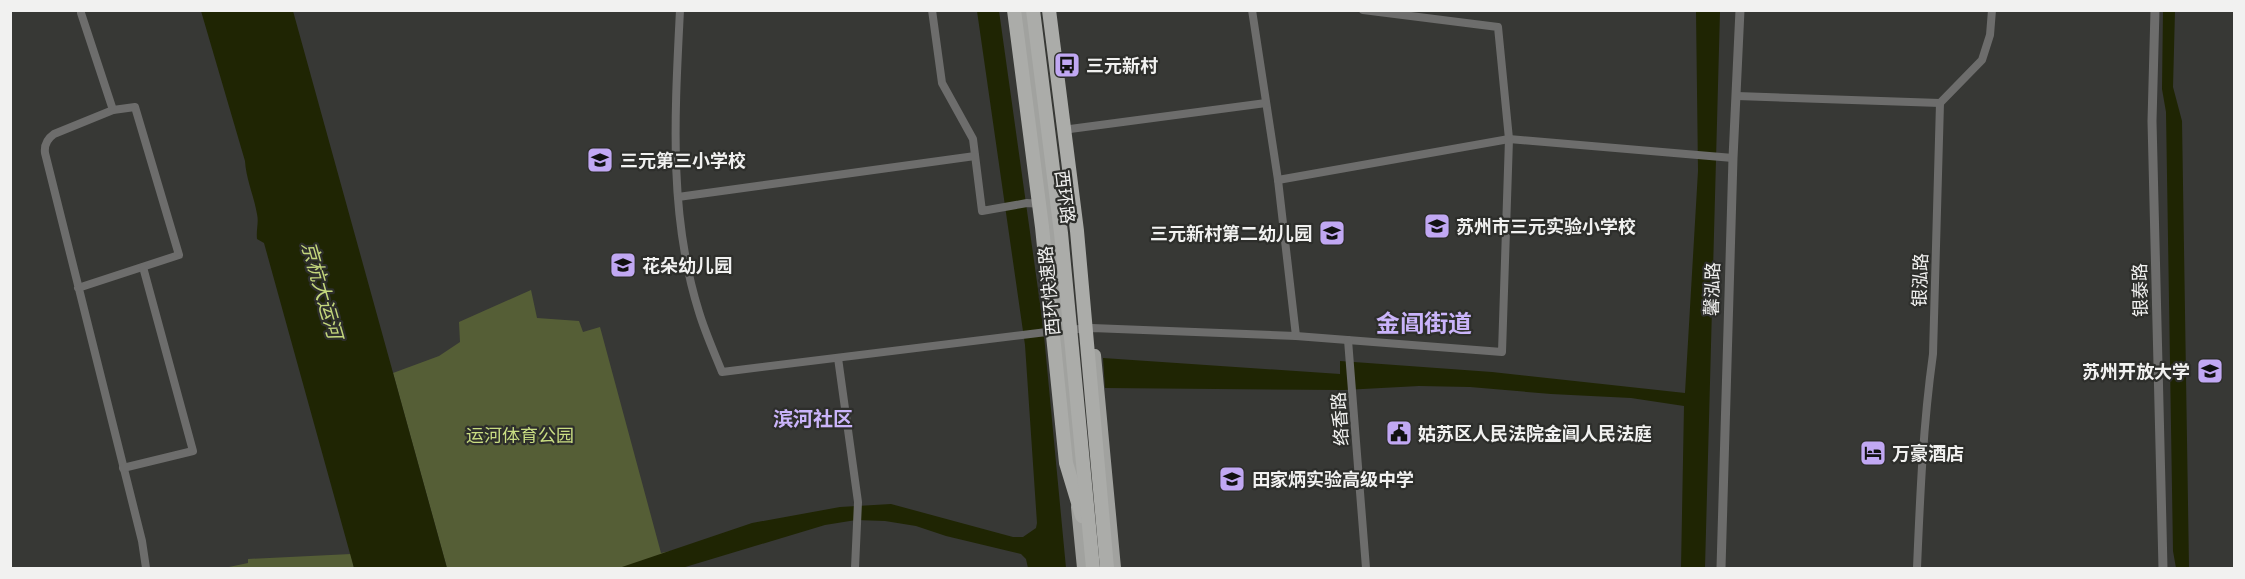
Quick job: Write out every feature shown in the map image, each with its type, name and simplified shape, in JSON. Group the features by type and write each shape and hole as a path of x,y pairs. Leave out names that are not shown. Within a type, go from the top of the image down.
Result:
{"highway":[{"path":"1014,10 1041,227 1066,463 1091,549"},
{"name":"西环快速路","path":"1033,10 1061,233 1093,568"},
{"name":"西环快速路","path":"1049,10 1077,231 1107,568"}],"main road":[{"name":"西环路","path":"1022,10 1047,205 1083,568"},
{"name":"西环路","path":"1055,10 1080,202 1115,568"},
{"path":"1072,460 1096,505 1101,568"}],"street":[{"path":"680,10 674,149 678,197 684,248 698,311 722,372 1092,328 1296,336 1502,352 1509,139 1498,27 1364,10"},
{"path":"932,10 942,83 973,139 982,211 1027,203 1047,205 1080,202"},
{"path":"1252,10 1278,180 1296,336"},
{"name":"馨泓路","path":"1721,568 1728,158 1737,96 1740,10"},
{"path":"1737,96 1940,103 1982,60 1990,35 1992,10"},
{"name":"银泰路","path":"2155,10 2152,121 2163,568"},
{"path":"81,13 114,110"},
{"path":"1070,129 1266,102"},
{"name":"银泓路","path":"1917,568 1921,482 1932,354 1940,103"},
{"path":"78,288 179,255 135,106 114,110 54,134 46,142 44,148 78,288 142,541 146,568"},
{"path":"1278,180 1509,139 1728,158"},
{"path":"678,197 975,156"},
{"path":"123,468 193,451 143,267"},
{"name":"络香路","path":"1348,340 1366,568"},
{"path":"838,358 858,502 855,525 855,568"}],"green space":[{"name":"运河体育公园","path":"531,290 537,318 579,321 583,332 600,327 661,553 680,549 686,568 447,568 393,373 439,356 460,342 459,322"},
{"path":"351,554 354,568 224,568 248,563 248,559"}],"water":[{"name":"京杭大运河","path":"201,11 293,11 447,568 354,568 264,243 257,239 258,217 245,161"},
{"path":"977,11 999,11 1043,325 1066,568 1028,568 1026,559 1021,554 946,536 916,526 885,521 856,520 825,525 682,568 619,568 752,523 840,507 891,504 1013,537 1023,537 1036,528 1025,345"},
{"path":"1696,11 1720,11 1705,568 1681,568 1684,406 1631,398 1470,387 1419,386 1344,390 1105,388 1103,358 1340,374 1340,361 1492,372 1685,393 1698,171"},
{"path":"2163,11 2175,11 2173,87 2182,121 2189,568 2176,568 2173,551 2166,112 2162,89"}],"place":[{"name":"三元新村","path":"1067,65"},
{"name":"三元第三小学校","path":"600,160"},
{"name":"苏州市三元实验小学校","path":"1437,226"},
{"name":"三元新村第二幼儿园","path":"1332,233"},
{"name":"花朵幼儿园","path":"623,265"},
{"name":"苏州开放大学","path":"2210,371"},
{"name":"姑苏区人民法院金阊人民法庭","path":"1399,433"},
{"name":"万豪酒店","path":"1873,453"},
{"name":"田家炳实验高级中学","path":"1232,479"}],"district":[{"name":"金阊街道","path":"1424,323"},
{"name":"滨河社区","path":"813,419"}]}
